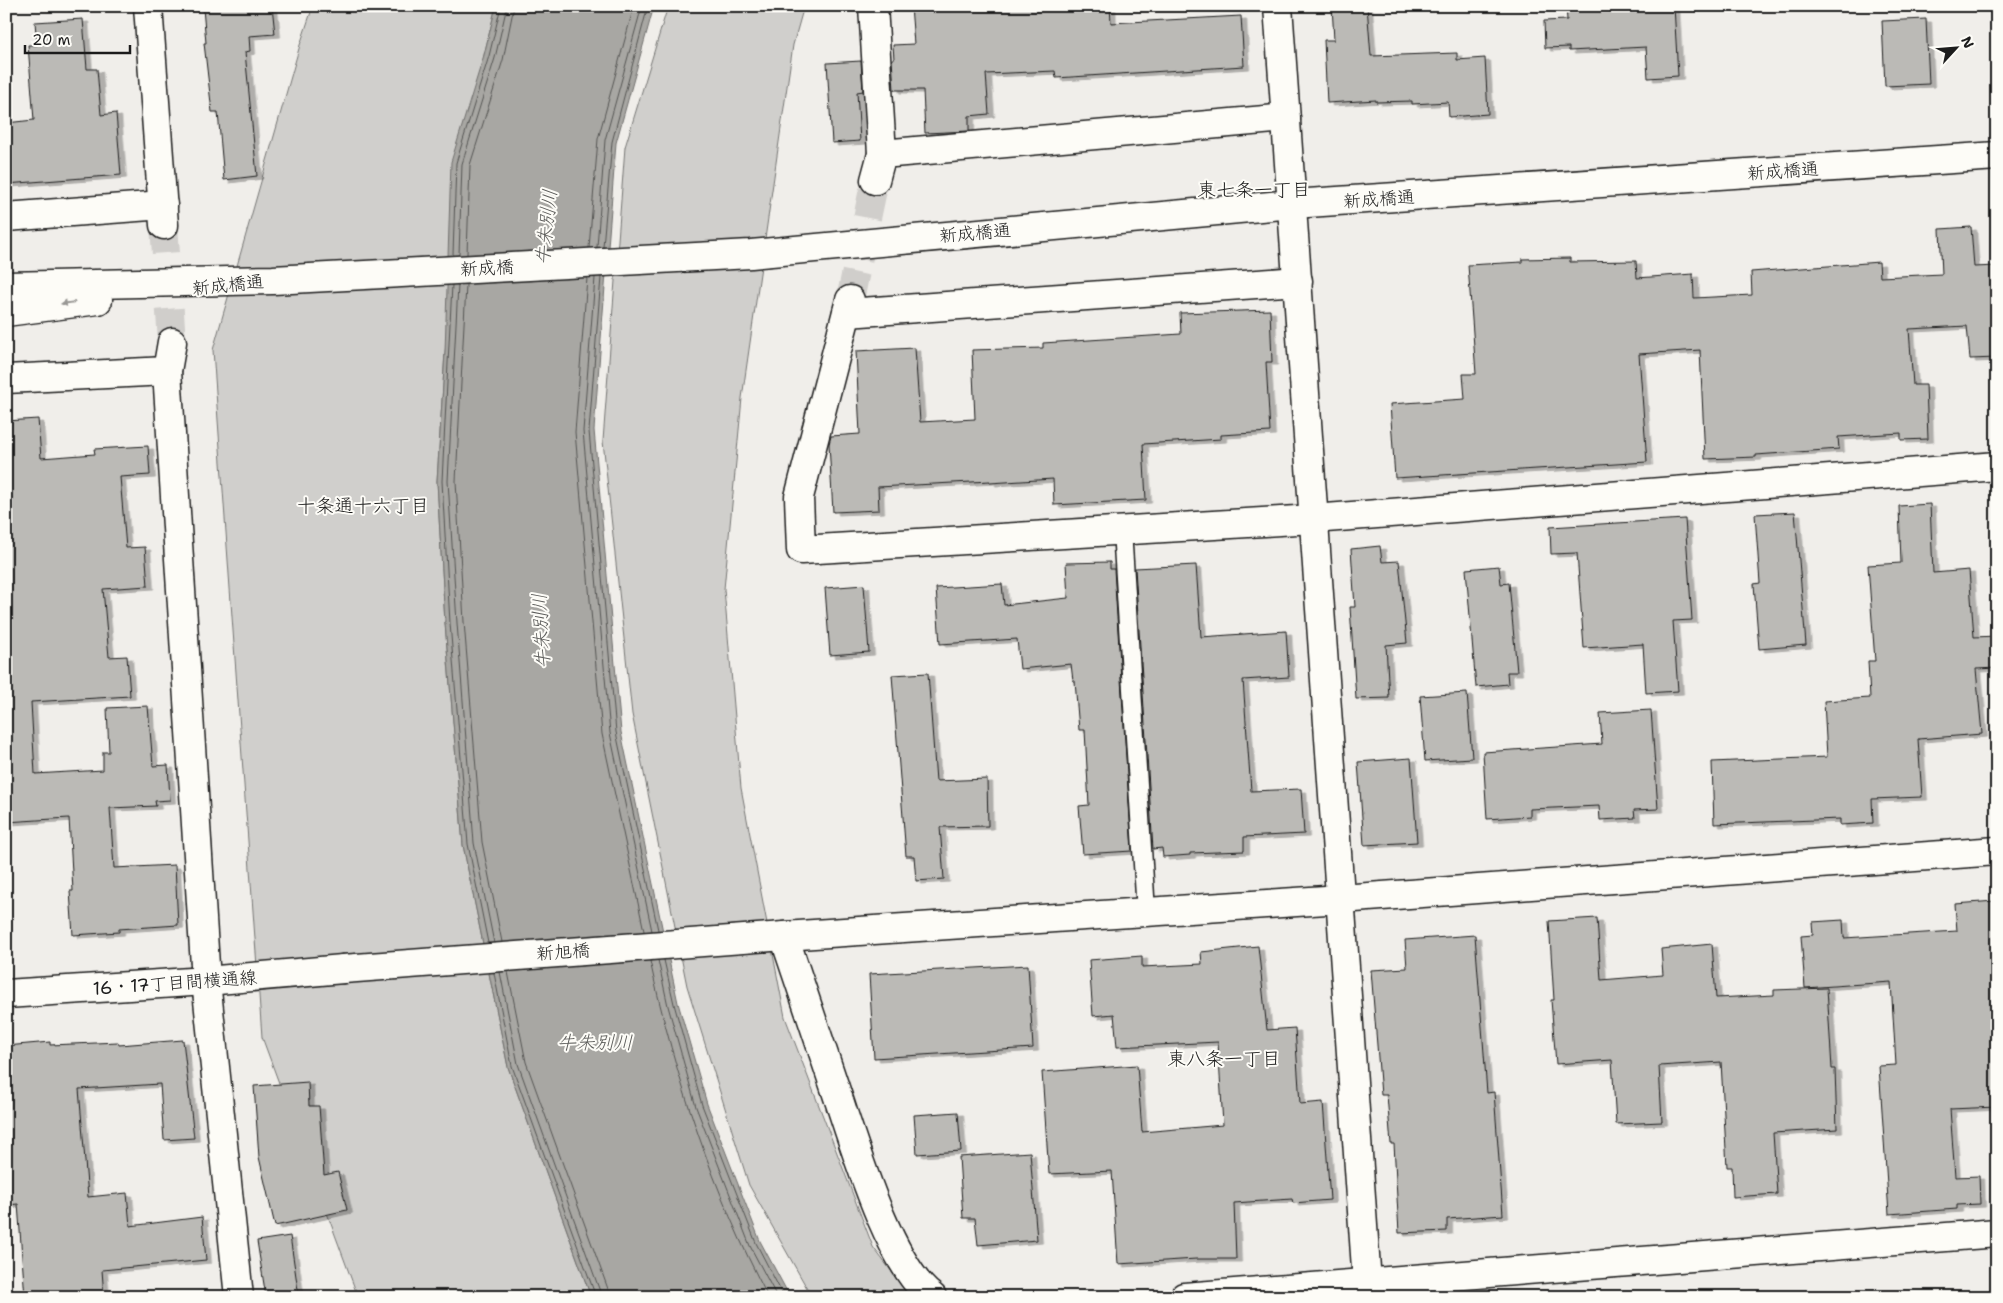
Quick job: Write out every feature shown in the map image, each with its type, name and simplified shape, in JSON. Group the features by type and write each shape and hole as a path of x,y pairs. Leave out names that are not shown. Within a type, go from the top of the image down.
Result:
{"street":[{"path":"6,217 163,215 148,6"},
{"path":"873,6 879,167 1286,118"},
{"path":"1278,6 1367,1283"},
{"name":"新成橋通","path":"756,253 1293,204 1997,156"},
{"name":"新成橋","path":"273,280 756,253"},
{"name":"新成橋通","path":"6,286 273,280"},
{"name":"新成橋通","path":"6,312 137,294 273,280"},
{"path":"1298,281 849,307 799,497 801,550 1313,519 1997,466"},
{"path":"172,342 167,371 206,981 239,1297"},
{"path":"6,378 167,371"},
{"name":"新旭橋","path":"343,969 784,936 1341,899 1997,851"},
{"path":"784,936 875,1203 896,1249 912,1275 932,1297"},
{"name":"16・17丁目間横通線","path":"6,994 206,981 343,969"},
{"path":"1184,1297 1997,1233"}],"lane":[{"path":"1122,530 1146,912"}],"shaded area":[{"path":"313,6 496,6 484,55 445,352 437,481 445,623 463,845 508,1067 591,1297 358,1297 262,1037 213,350 300,45"},
{"path":"668,6 804,6 793,45 742,398 724,589 741,788 785,1017 873,1247 911,1297 812,1297 749,1185 687,986 632,714 603,441 625,147"}],"water":[{"name":"牛朱別川","path":"496,6 654,6 616,143 594,430 621,732 678,1003 707,1104 760,1241 790,1297 591,1297 508,1067 463,845 445,623 437,481 445,352 451,162 484,55"}],"building":[{"path":"217,6 272,6 275,34 249,36 250,51 245,52 257,176 224,180 218,112 212,112 204,43 206,43 203,8"},
{"path":"911,6 1110,6 1111,23 1241,16 1244,66 1056,78 1055,71 986,74 989,114 969,116 969,131 925,133 923,90 894,90 893,45 914,44"},
{"path":"1332,6 1367,6 1371,56 1457,53 1457,60 1485,58 1488,114 1449,117 1448,102 1412,104 1412,101 1376,102 1376,100 1327,103 1324,40 1334,40"},
{"path":"1566,6 1674,6 1678,76 1648,78 1646,47 1569,51 1569,47 1545,48 1544,21 1567,20"},
{"path":"83,19 87,69 97,69 101,115 116,113 121,175 6,184 6,123 34,120 28,45 37,45 35,22"},
{"path":"1926,19 1929,84 1885,86 1882,21"},
{"path":"861,61 863,91 857,92 860,141 832,143 827,63"},
{"path":"1971,227 1974,267 1997,266 1997,358 1970,359 1967,326 1909,329 1913,385 1926,385 1928,439 1901,440 1901,433 1838,437 1839,449 1756,455 1756,457 1705,459 1700,350 1639,354 1647,462 1395,478 1390,404 1465,399 1463,374 1476,374 1468,265 1522,262 1522,259 1570,258 1570,262 1636,261 1637,278 1693,274 1694,298 1752,295 1751,272 1879,262 1880,277 1942,274 1940,229"},
{"path":"1270,310 1272,362 1266,362 1270,432 1221,435 1221,439 1143,444 1146,500 1054,505 1053,479 990,483 990,481 878,487 879,510 833,512 829,444 831,436 860,434 856,351 915,348 920,422 975,419 972,350 1043,348 1043,343 1181,334 1180,313"},
{"path":"38,419 41,458 95,454 94,449 148,446 150,475 120,477 126,548 145,547 148,586 103,589 109,657 127,656 130,696 31,702 35,774 103,770 103,752 109,752 107,708 148,706 153,766 168,765 170,800 155,801 156,806 110,808 114,868 175,865 178,925 119,929 119,932 73,935 70,891 73,891 69,818 6,822 6,421"},
{"path":"1930,504 1933,573 1969,570 1974,637 1997,636 1997,668 1976,669 1982,734 1918,739 1922,797 1872,799 1873,823 1840,825 1840,819 1714,824 1712,762 1827,757 1824,701 1870,698 1868,661 1875,661 1868,565 1901,563 1899,506"},
{"path":"1795,512 1806,645 1759,649 1754,584 1760,583 1755,514"},
{"path":"1685,519 1692,620 1673,621 1678,691 1646,693 1643,644 1584,648 1577,553 1551,554 1550,527"},
{"path":"1380,546 1382,562 1399,561 1407,643 1386,645 1389,698 1356,699 1350,607 1355,607 1351,549"},
{"path":"1110,562 1110,569 1114,569 1132,851 1083,854 1079,806 1089,805 1085,730 1079,730 1075,681 1073,681 1071,664 1020,669 1017,639 940,644 936,588 1002,584 1004,605 1068,598 1066,563"},
{"path":"1196,565 1201,637 1286,631 1289,677 1243,680 1251,791 1301,789 1304,834 1244,837 1244,851 1190,853 1190,855 1163,857 1162,848 1153,849 1135,568"},
{"path":"1499,566 1501,584 1509,583 1517,672 1507,672 1508,684 1476,687 1466,569"},
{"path":"864,585 869,652 830,655 825,588"},
{"path":"928,673 936,781 987,779 988,826 940,827 944,879 916,881 914,856 906,856 892,675"},
{"path":"1467,693 1472,758 1425,761 1420,696"},
{"path":"1651,710 1658,809 1634,810 1635,818 1600,820 1599,806 1530,809 1530,816 1487,819 1483,752 1602,744 1600,713"},
{"path":"1411,758 1417,842 1364,845 1358,762"},
{"path":"1995,901 1997,1107 1950,1109 1955,1177 1979,1176 1980,1204 1957,1205 1957,1209 1889,1214 1879,1066 1896,1065 1891,982 1805,988 1801,936 1813,935 1812,922 1843,920 1844,938 1957,931 1955,904"},
{"path":"1597,918 1601,980 1663,975 1661,949 1712,944 1716,998 1774,995 1774,990 1827,988 1832,1069 1835,1069 1837,1129 1773,1133 1777,1194 1733,1197 1732,1167 1727,1167 1721,1062 1659,1066 1662,1122 1616,1124 1612,1060 1556,1064 1551,1000 1554,1000 1549,921"},
{"path":"1475,935 1487,1093 1494,1092 1503,1215 1447,1219 1447,1231 1399,1233 1394,1144 1391,1144 1387,1095 1381,1095 1371,970 1407,968 1405,940"},
{"path":"1258,946 1267,1030 1295,1028 1300,1104 1323,1102 1330,1200 1293,1203 1292,1199 1234,1203 1236,1259 1196,1259 1118,1264 1112,1171 1049,1174 1042,1072 1137,1065 1142,1132 1223,1125 1218,1042 1117,1047 1114,1014 1093,1016 1089,960 1142,956 1142,967 1202,964 1201,952"},
{"path":"1028,965 1033,1048 874,1058 869,974"},
{"path":"183,1040 194,1138 164,1140 160,1084 79,1089 88,1197 127,1193 130,1226 202,1217 206,1260 102,1270 104,1297 25,1297 18,1204 6,1205 6,1046 50,1042 50,1045 118,1042 119,1045"},
{"path":"308,1082 309,1106 319,1106 324,1175 338,1172 347,1210 275,1226 259,1157 254,1086"},
{"path":"958,1112 961,1151 917,1154 914,1115"},
{"path":"1030,1152 1037,1240 978,1245 975,1218 963,1218 959,1157"},
{"path":"290,1236 299,1297 266,1297 257,1241"}],"tunnel":[{"path":"850,300 875,180"},
{"path":"164,225 172,342"}],"district":[{"name":"東七条一丁目","path":"1254,189"},
{"name":"十条通十六丁目","path":"363,505"},
{"name":"東八条一丁目","path":"1224,1058"}]}
